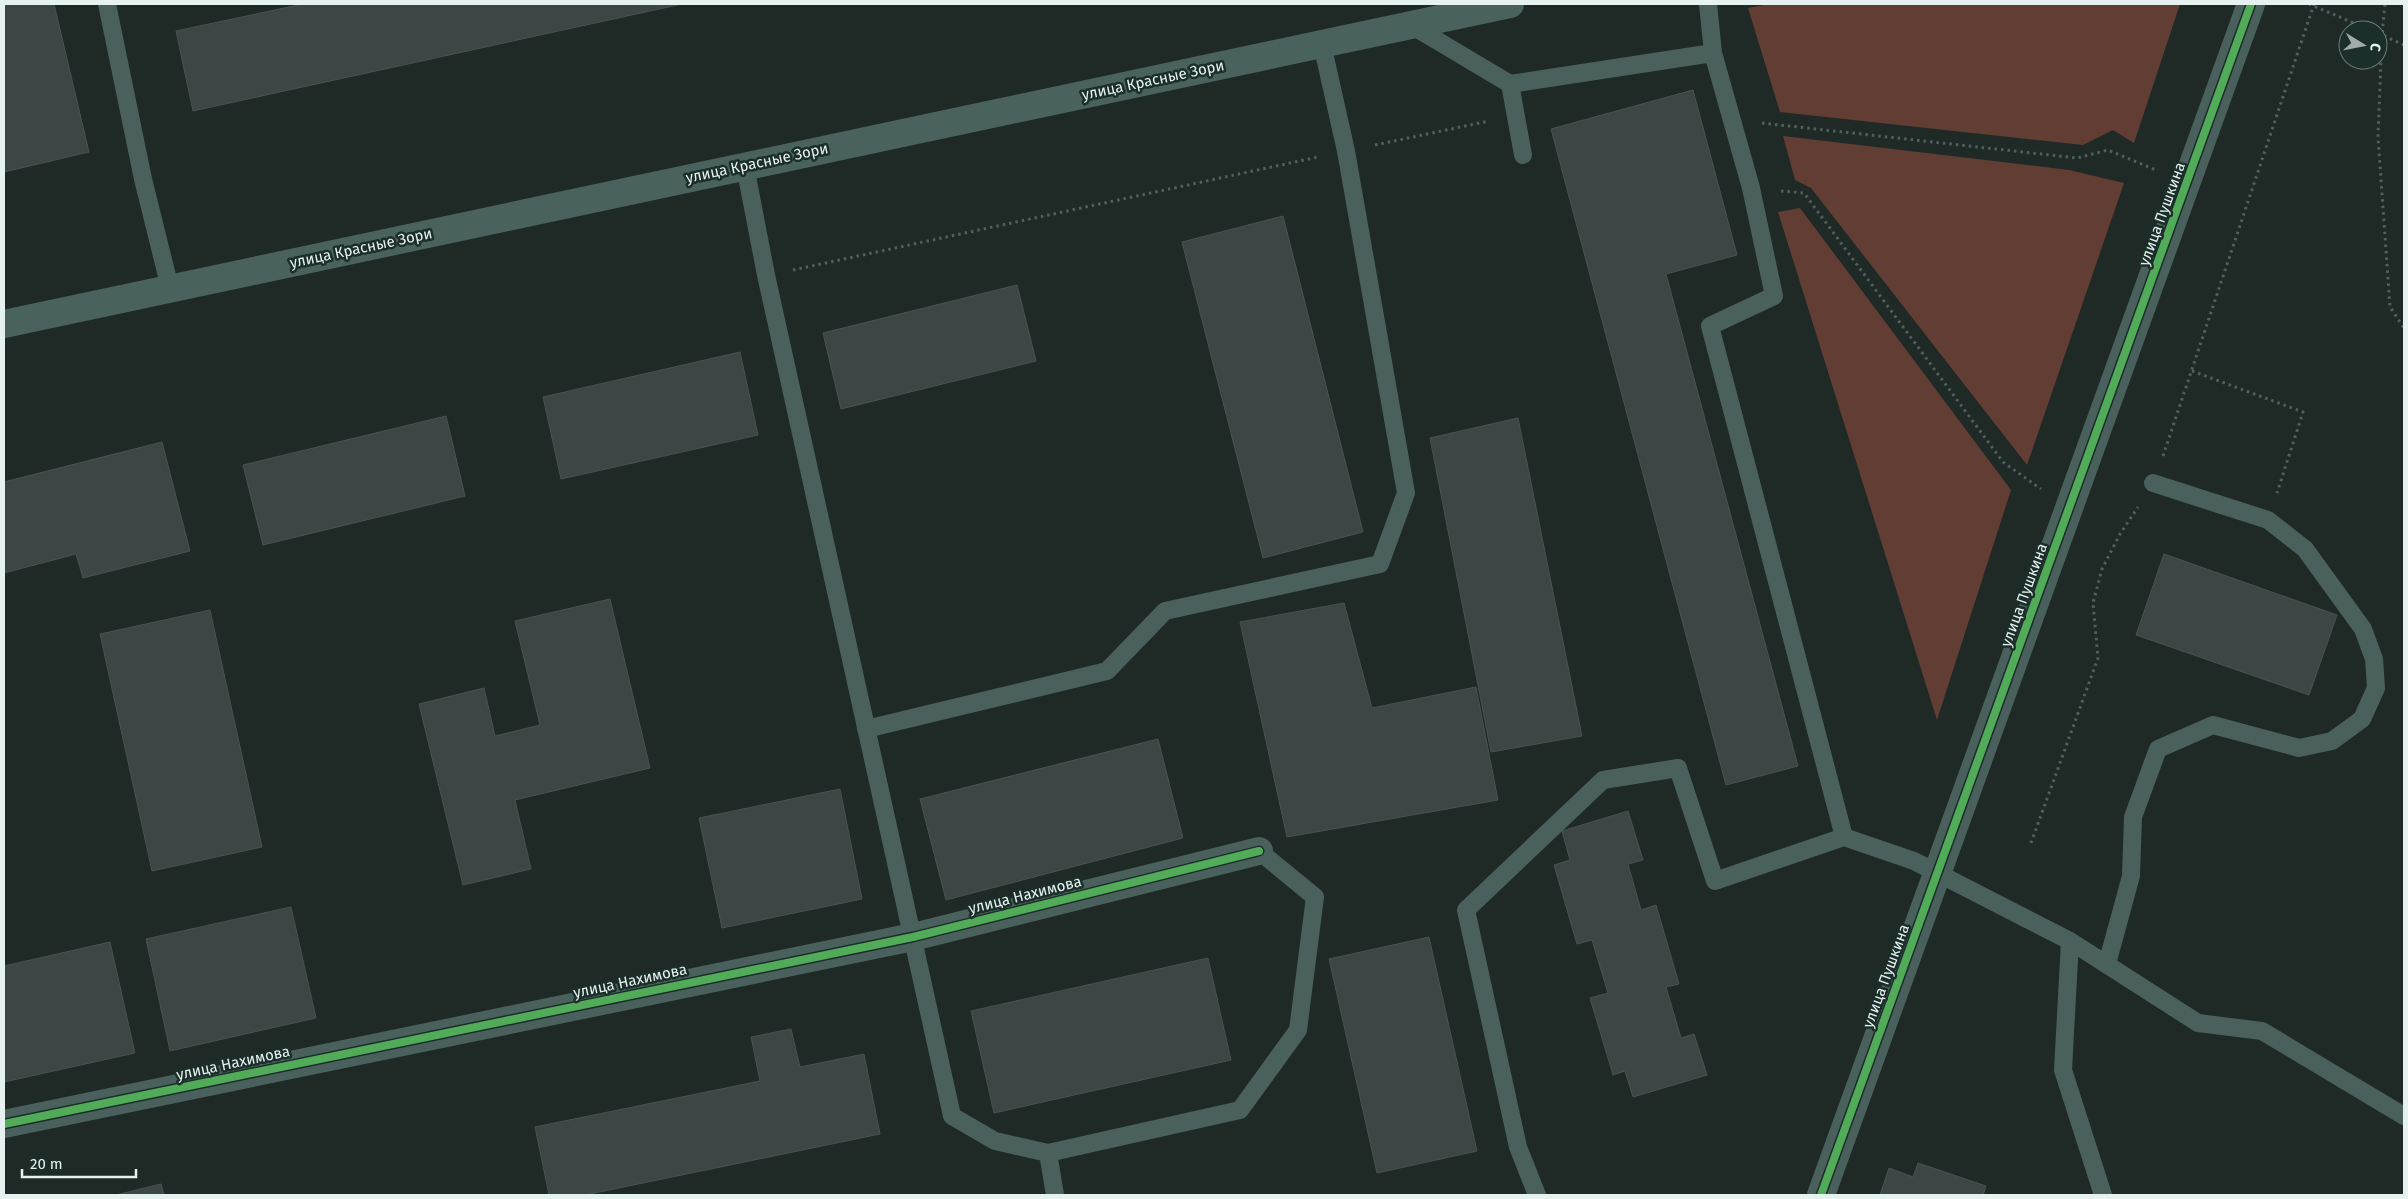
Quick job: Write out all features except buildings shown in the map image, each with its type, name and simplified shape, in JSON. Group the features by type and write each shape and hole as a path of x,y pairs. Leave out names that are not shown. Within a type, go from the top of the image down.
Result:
{"main road":[{"name":"улица Красные Зори","path":"4,324 1510,4"}],"street":[{"name":"улица Пушкина","path":"1821,1195 2251,4"},
{"name":"улица Нахимова","path":"4,1124 913,937 1259,851"}],"lane":[{"path":"106,4 143,179 170,288"},
{"path":"1708,4 1713,53 1751,188 1774,296 1710,326 1844,837"},
{"path":"1411,25 1510,84 1713,53"},
{"path":"866,729 1107,671 1165,610 1380,564 1406,493 1346,151 1322,44"},
{"path":"1510,84 1524,154"},
{"path":"745,166 766,275 952,1116 995,1141 1048,1153 1240,1110 1298,1030 1315,897 1259,851"},
{"path":"2107,964 2131,876 2133,816 2158,749 2213,725 2299,748 2332,741 2362,719 2376,688 2374,659 2363,629 2305,549 2268,520 2154,483"},
{"path":"1537,1195 1518,1147 1466,910 1602,780 1678,768 1715,881 1844,837 1914,861 2070,941 2198,1023 2262,1031 2404,1116"},
{"path":"2070,941 2063,1070 2103,1195"},
{"path":"1048,1153 1055,1195"}],"path":[{"path":"2031,843 2098,658 2093,603 2102,569 2120,534 2154,483 2312,4 2348,20"},
{"path":"2383,20 2386,4"},
{"path":"2388,38 2404,45"},
{"path":"2379,70 2378,137 2390,307 2404,328"},
{"path":"766,275 1516,115"},
{"path":"1731,120 2077,158 2108,150 2159,172"},
{"path":"1751,188 1804,193 2003,462 2046,493"},
{"path":"2191,371 2303,412 2268,520"}],"shaded area":[{"path":"1769,4 2180,4 2134,143 2113,130 2083,145 1780,112 1748,8"},
{"path":"1783,136 2069,170 2124,183 2027,465 1811,188 1795,180"},
{"path":"1800,208 2011,490 1937,720 1778,212"}],"cycle path":[{"path":"1821,1195 2251,4"},
{"path":"4,1124 913,937 1259,851"}]}
